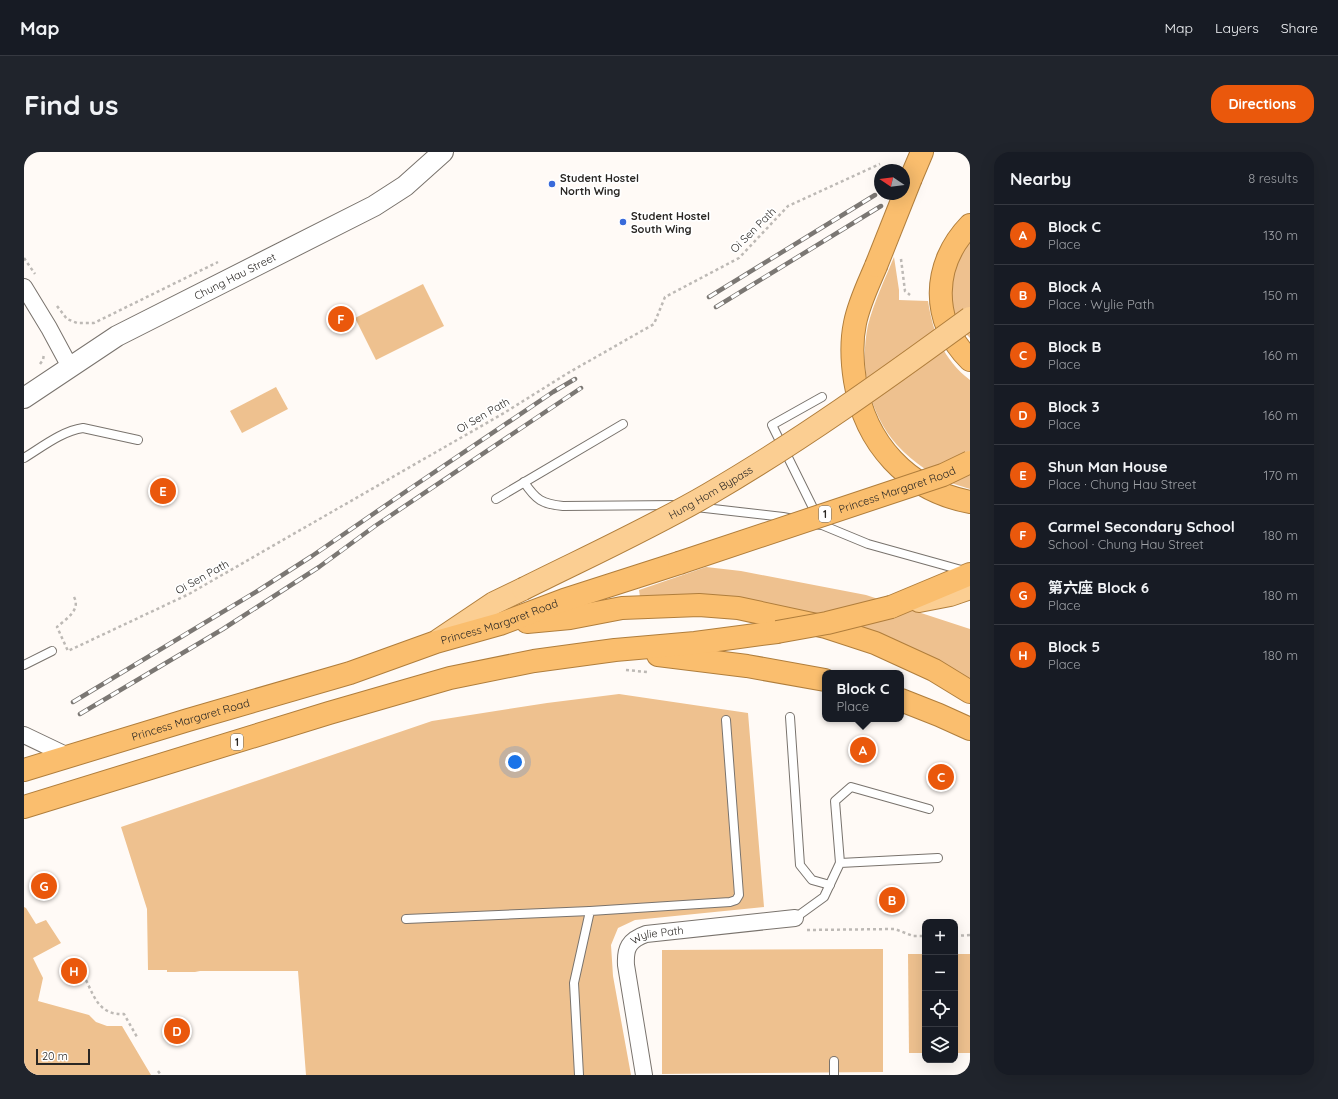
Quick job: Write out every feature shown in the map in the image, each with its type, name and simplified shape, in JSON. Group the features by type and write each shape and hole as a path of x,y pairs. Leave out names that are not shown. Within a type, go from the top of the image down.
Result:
{"highway":[{"path":"922,152 859,310 855,323 852,347 853,368 857,394 862,412 881,446 899,468 930,490 954,499 970,502"},
{"path":"970,225 959,237 951,250 941,281 943,312 947,327 954,341 970,360"},
{"name":"Princess Margaret Road","path":"24,770 350,673 436,642 500,624 564,600 944,475 970,462"},
{"name":"1","path":"24,807 450,678 534,661 615,650 695,643 777,632 827,623 891,607 970,573"},
{"path":"500,624 570,618 622,608 699,604 738,608 826,627 875,643 934,670 970,692"},
{"path":"615,650 747,666 822,679"},
{"path":"904,701 970,729"}],"main road":[{"name":"Hung Hom Bypass","path":"436,642 494,603 636,535 708,494 802,437 970,318"},
{"path":"891,607 950,595 970,588"}],"street":[{"name":"Chung Hau Street","path":"24,398 117,336 374,206 405,186 443,152"},
{"path":"24,287 49,328 70,367"},
{"path":"27,738 68,756"},
{"name":"Wylie Path","path":"644,1075 626,965 627,948 632,941 637,937 646,934 795,918"}],"lane":[{"path":"822,397 772,425 822,525"},
{"path":"496,499 623,424"},
{"path":"24,458 68,432 83,428 138,440"},
{"path":"524,482 532,495 540,501 551,505 670,505 784,517 822,525 868,544 970,573"},
{"path":"24,666 52,651"},
{"path":"790,717 800,865 812,880 830,885"},
{"path":"406,919 590,911 730,902 736,900 739,895 726,720"},
{"path":"795,918 824,897 840,863 835,801 851,787 929,809"},
{"path":"840,863 938,858"},
{"path":"579,1075 574,983 590,911"},
{"path":"834,1061 834,1075"}],"path":[{"name":"Oi Sen Path","path":"68,652 189,594 504,413 568,373 654,324 665,297 739,258 788,206 874,167"},
{"path":"900,254 905,291 910,295"},
{"path":"24,258 37,276"},
{"path":"54,301 66,319 77,323 94,323 214,263 221,261"},
{"path":"38,366 43,360 44,349"},
{"path":"60,634 57,627 75,610 77,602 74,597"},
{"path":"624,670 654,673"},
{"path":"824,930 895,929 913,936 922,936"},
{"path":"958,936 970,935"},
{"path":"86,980 97,1003 109,1012 124,1014 137,1038"},
{"path":"158,1071 161,1075"}],"shaded area":[{"path":"970,241 970,338 957,320 952,299 952,289 956,267 962,253"},
{"path":"894,257 899,300 928,301 936,335 941,345 953,363 970,380 970,451 940,465 925,469 903,452 879,419 873,404 866,373 866,341 870,316"},
{"path":"423,284 444,326 376,360 355,318"},
{"path":"276,387 288,409 242,433 230,411"},
{"path":"970,474 970,489 951,483"},
{"path":"706,567 741,571 866,595 970,629 970,679 879,633 809,612 730,596 640,597 639,590"},
{"path":"619,694 748,713 764,907 635,920 618,928 611,945 613,976 631,1075 306,1075 298,971 167,972 167,970 148,970 147,909 121,827 432,721 547,703"},
{"path":"24,907 36,924 46,920 61,943 33,958 43,978 38,1001 89,1015 96,1022 107,1026 122,1026 151,1075 24,1075"},
{"path":"883,949 883,1072 662,1074 662,950"},
{"path":"908,954 922,954 922,1053 909,1053"},
{"path":"958,954 970,954 970,1053 958,1053"}],"railway":[{"path":"709,297 874,196"},
{"path":"716,307 881,206"},
{"path":"73,702 259,590 312,556 553,392 575,379"},
{"path":"80,714 223,629 319,567 375,526 581,388"}],"place":[{"name":"Student Hostel North Wing","path":"552,184"},
{"name":"Student Hostel South Wing","path":"623,222"},
{"name":"Carmel Secondary School","path":"341,319"},
{"name":"Shun Man House","path":"163,491"},
{"name":"Block C","path":"863,750"},
{"name":"Block B","path":"941,777"},
{"name":"第六座 Block 6","path":"44,886"},
{"name":"Block A","path":"892,900"},
{"name":"Block 5","path":"74,971"},
{"name":"Block 3","path":"177,1031"}]}
